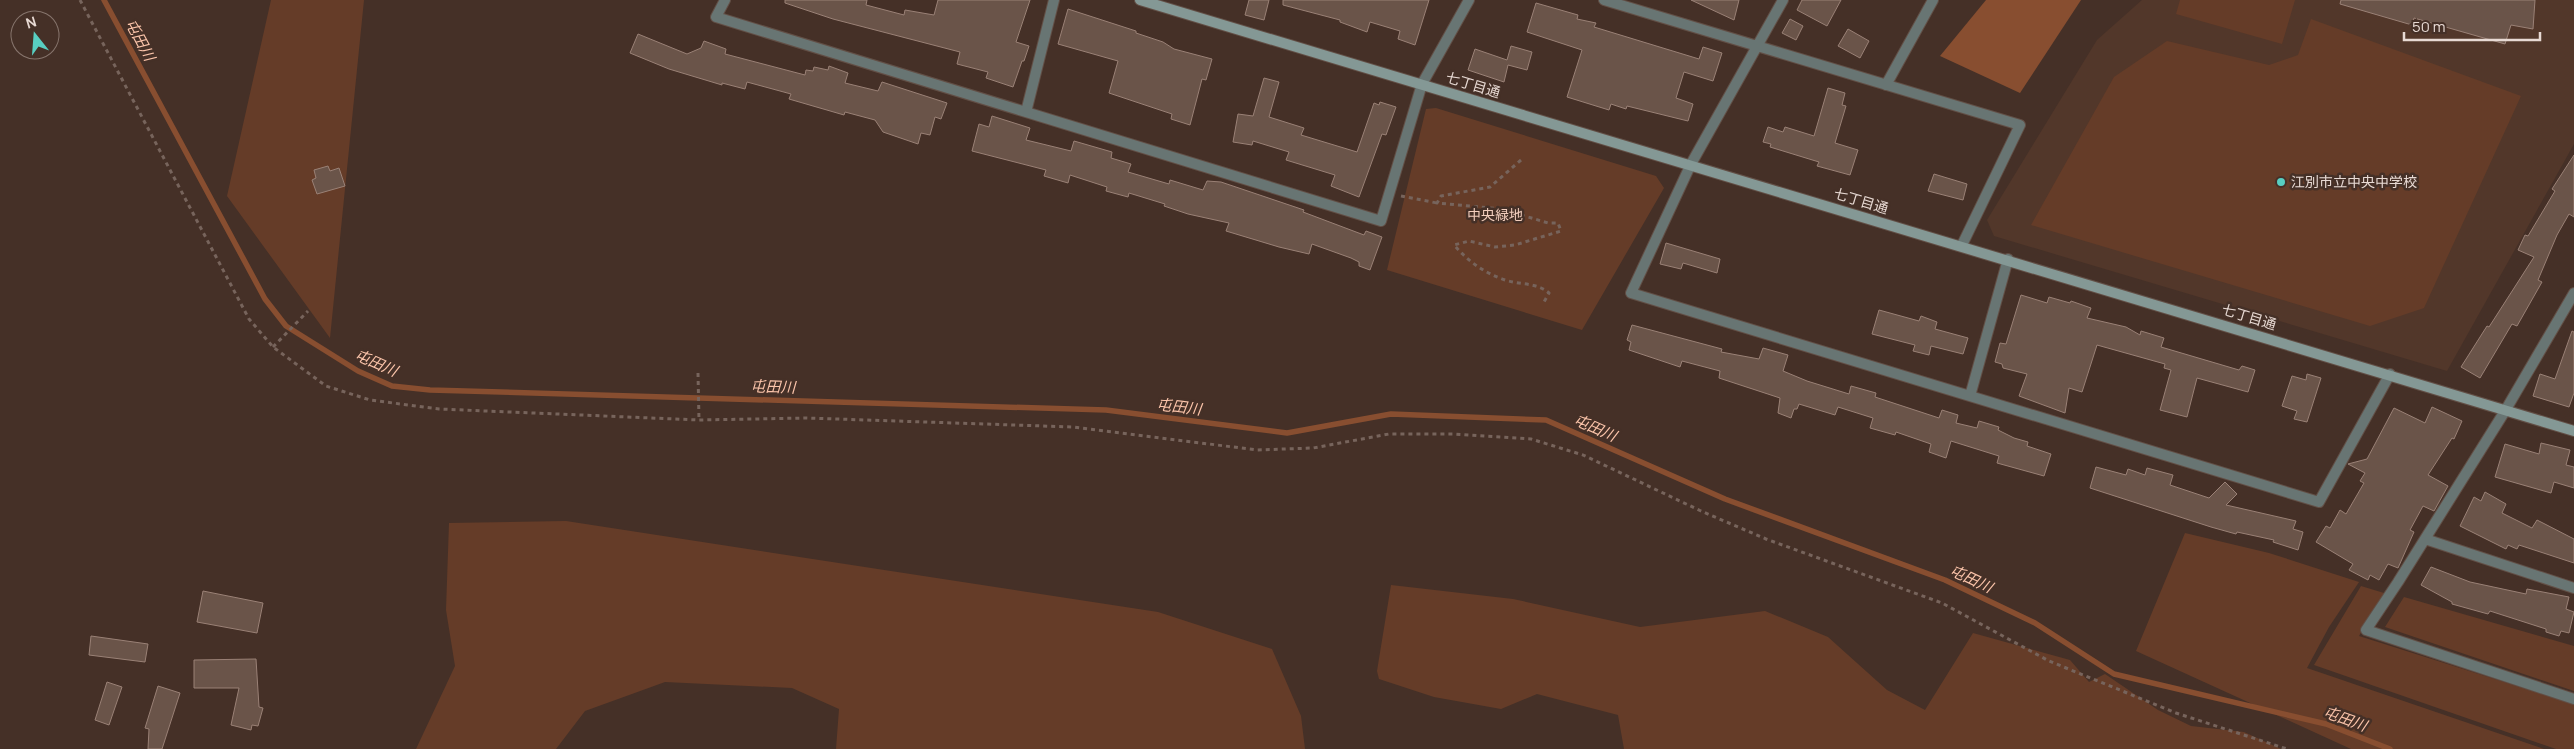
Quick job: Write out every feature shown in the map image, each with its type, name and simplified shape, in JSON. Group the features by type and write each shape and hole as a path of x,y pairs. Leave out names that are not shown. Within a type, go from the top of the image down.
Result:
{"street":[{"path":"725,0 716,17 1381,221 1422,84 1469,0"},
{"path":"1026,112 1054,0"},
{"name":"七丁目通","path":"1140,0 1962,245 2574,431"},
{"path":"1604,0 1629,3 1757,46 2020,125 1962,245"},
{"path":"1783,0 1692,164 1632,293 2319,502 2390,374"},
{"path":"1886,85 1933,0"},
{"path":"1970,396 2008,259"},
{"path":"2574,293 2571,304 2505,411 2366,630 2574,700"},
{"path":"2425,538 2574,588"}],"path":[{"path":"80,0 249,319 273,347 326,386 370,400 438,409 699,420 807,418 1073,426 1256,450 1313,448 1389,434 1453,434 1531,439 1584,455 1701,511 1766,539 1942,604 2050,661 2176,713 2287,749"},
{"path":"1437,203 1441,196 1490,187 1521,160"},
{"path":"1401,196 1437,203 1502,209 1548,223 1558,223 1561,231 1515,245 1495,247 1469,241 1454,245 1468,261 1488,272 1505,280 1541,286 1549,293 1544,302"},
{"path":"273,347 308,312"},
{"path":"698,373 699,420"}],"shaded area":[{"path":"1986,0 2081,0 2020,93 1940,56"},
{"name":"江別市立中央中学校","path":"2142,0 2574,0 2574,144 2447,371 1994,236 1987,220 2097,40"}],"green space":[{"path":"271,0 364,0 330,338 227,196"},
{"path":"2180,0 2295,0 2282,44 2176,14"},
{"name":"江別市立中央中学校","path":"2311,19 2521,96 2424,308 2370,326 2031,225 2114,77 2167,41 2269,65 2298,55"},
{"name":"中央緑地","path":"1436,108 1656,176 1664,188 1582,330 1387,270 1426,109"},
{"path":"566,521 1158,612 1272,649 1301,716 1305,749 836,749 839,709 792,688 665,682 585,711 556,749 416,749 455,666 446,610 449,523"},
{"path":"2185,533 2269,553 2359,582 2329,627 2307,668 2544,749 2351,749 2136,651"},
{"path":"1391,585 1513,599 1640,627 1765,611 1828,637 1887,690 1925,710 1973,633 2070,660 2089,682 2105,674 2158,710 2191,726 2244,732 2281,749 1624,749 1618,715 1537,694 1501,709 1434,697 1379,679 1377,671"},
{"path":"2361,586 2384,593 2359,636 2574,704 2574,749 2556,749 2314,665"},
{"path":"2404,597 2574,646 2574,691 2385,627"}],"building":[{"path":"785,0 867,0 866,5 904,15 905,10 934,15 938,0 1030,0 1016,42 1029,46 1013,87 986,78 988,72 957,64 960,52 833,19 785,3"},
{"path":"1249,0 1269,0 1264,20 1245,15"},
{"path":"1283,0 1429,0 1415,45 1398,39 1400,31 1370,22 1367,32 1340,22 1340,20 1283,5"},
{"path":"1691,0 1739,0 1734,20"},
{"path":"1802,0 1841,0 1827,26 1797,10"},
{"path":"2341,0 2535,0 2533,29 2511,25 2505,44 2414,18 2412,25 2340,4"},
{"path":"1536,3 1578,15 1577,19 1596,23 1594,27 1699,59 1703,47 1722,53 1713,81 1684,72 1676,98 1693,104 1688,121 1627,106 1626,109 1611,104 1609,110 1567,97 1582,50 1527,32"},
{"path":"1068,9 1136,31 1136,33 1163,42 1174,49 1212,59 1206,80 1202,79 1190,125 1171,119 1172,114 1109,93 1118,61 1058,44"},
{"path":"1790,19 1803,26 1796,40 1782,33"},
{"path":"1848,29 1869,41 1860,58 1838,46"},
{"path":"638,34 687,54 701,48 704,41 726,49 725,54 805,75 806,70 813,71 814,67 828,70 829,66 848,73 845,83 878,91 882,82 947,103 941,119 935,117 930,135 921,133 918,144 883,132 875,120 845,112 844,115 789,99 791,94 747,82 745,89 722,83 722,85 669,69 630,53"},
{"path":"1511,46 1532,52 1527,70 1508,65 1504,82 1468,70 1475,49 1507,60"},
{"path":"1264,78 1279,82 1269,117 1304,128 1301,135 1357,152 1374,103 1379,105 1380,102 1396,107 1386,135 1382,134 1359,197 1331,186 1335,175 1286,160 1289,152 1253,141 1252,145 1233,142 1238,114 1253,116"},
{"path":"1828,88 1845,93 1842,105 1846,106 1835,143 1858,150 1850,175 1817,166 1819,162 1770,147 1771,144 1763,142 1768,127 1783,132 1785,127 1814,136"},
{"path":"992,116 1030,128 1026,140 1071,151 1074,141 1112,152 1111,158 1131,164 1128,172 1169,184 1170,180 1203,190 1207,181 1221,182 1304,210 1303,212 1364,235 1366,231 1382,237 1370,270 1359,266 1359,262 1351,258 1312,244 1309,254 1279,247 1226,231 1229,223 1188,214 1164,206 1165,204 1129,193 1128,197 1106,191 1107,187 1070,175 1068,183 1044,176 1046,170 972,151 979,124 989,127"},
{"path":"2574,155 2574,217 2569,214 2557,235 2538,280 2542,282 2517,326 2512,324 2480,378 2461,367 2534,257 2518,250 2525,235 2528,236 2555,191 2552,189"},
{"path":"328,166 330,171 339,168 345,186 317,194 312,180 316,178 314,170"},
{"path":"1934,174 1967,184 1963,200 1928,191"},
{"path":"1666,243 1720,259 1717,273 1683,263 1681,269 1660,264"},
{"path":"2021,295 2047,303 2049,297 2070,303 2071,301 2091,308 2087,318 2126,327 2140,335 2141,331 2164,338 2161,347 2239,370 2242,366 2255,370 2248,392 2197,378 2187,417 2160,410 2171,370 2164,368 2165,364 2097,345 2082,392 2069,388 2065,413 2019,396 2027,374 2003,368 2002,364 1995,362 2000,343 2006,344"},
{"path":"1879,310 1919,321 1921,316 1937,322 1935,329 1968,338 1963,354 1931,346 1929,355 1913,351 1915,345 1872,334"},
{"path":"1632,325 1722,349 1721,352 1759,359 1763,348 1788,355 1783,371 1807,381 1849,394 1851,386 1876,393 1875,397 1939,418 1942,410 1958,415 1956,423 1977,428 1979,421 1999,427 1998,430 2028,442 2027,446 2051,454 2044,476 1997,463 1999,456 1951,441 1946,458 1929,452 1931,444 1896,432 1895,435 1870,428 1873,418 1838,407 1835,415 1799,404 1797,409 1794,409 1791,418 1778,413 1780,398 1719,378 1720,371 1682,361 1680,367 1629,350 1631,342 1627,340"},
{"path":"2572,331 2574,332 2574,393 2569,407 2533,396 2540,374 2555,379"},
{"path":"2307,374 2321,378 2307,422 2294,419 2297,411 2282,406 2292,376 2306,380"},
{"path":"2432,407 2462,421 2454,439 2452,438 2428,475 2448,486 2434,511 2423,506 2410,530 2414,532 2398,568 2388,564 2379,580 2370,575 2368,580 2349,570 2353,564 2316,542 2326,526 2330,528 2340,510 2346,514 2364,483 2360,481 2365,473 2348,464 2367,459 2394,408 2425,423"},
{"path":"2541,443 2570,450 2566,465 2574,467 2574,488 2554,482 2551,493 2495,477 2505,444 2539,454"},
{"path":"2096,467 2126,475 2128,469 2145,475 2147,468 2173,475 2170,485 2209,498 2225,482 2237,494 2226,505 2296,521 2293,529 2303,532 2298,550 2273,542 2274,540 2237,532 2236,534 2211,527 2090,488"},
{"path":"2485,492 2506,504 2502,513 2532,528 2537,520 2574,539 2574,563 2519,545 2517,549 2508,545 2506,549 2460,526 2474,497 2481,501"},
{"path":"2431,567 2470,582 2526,594 2527,589 2569,597 2566,609 2574,612 2569,633 2561,631 2559,636 2546,632 2546,629 2490,611 2488,614 2452,604 2452,602 2421,585"},
{"path":"203,591 263,603 257,633 197,622"},
{"path":"91,636 148,644 145,662 89,655"},
{"path":"256,659 259,707 263,708 258,726 252,725 251,730 231,725 239,688 194,688 194,660"},
{"path":"107,682 122,687 109,725 95,720"},
{"path":"158,686 180,693 162,749 148,749 149,729 145,728"}],"waterway":[{"name":"屯田川","path":"104,0 265,299 286,326 358,371 392,386 430,390 1106,410 1287,433 1391,414 1546,420 1725,499 1945,580 2035,623 2114,674 2326,724 2390,749"}],"place":[{"name":"江別市立中央中学校","path":"2281,182"}]}
